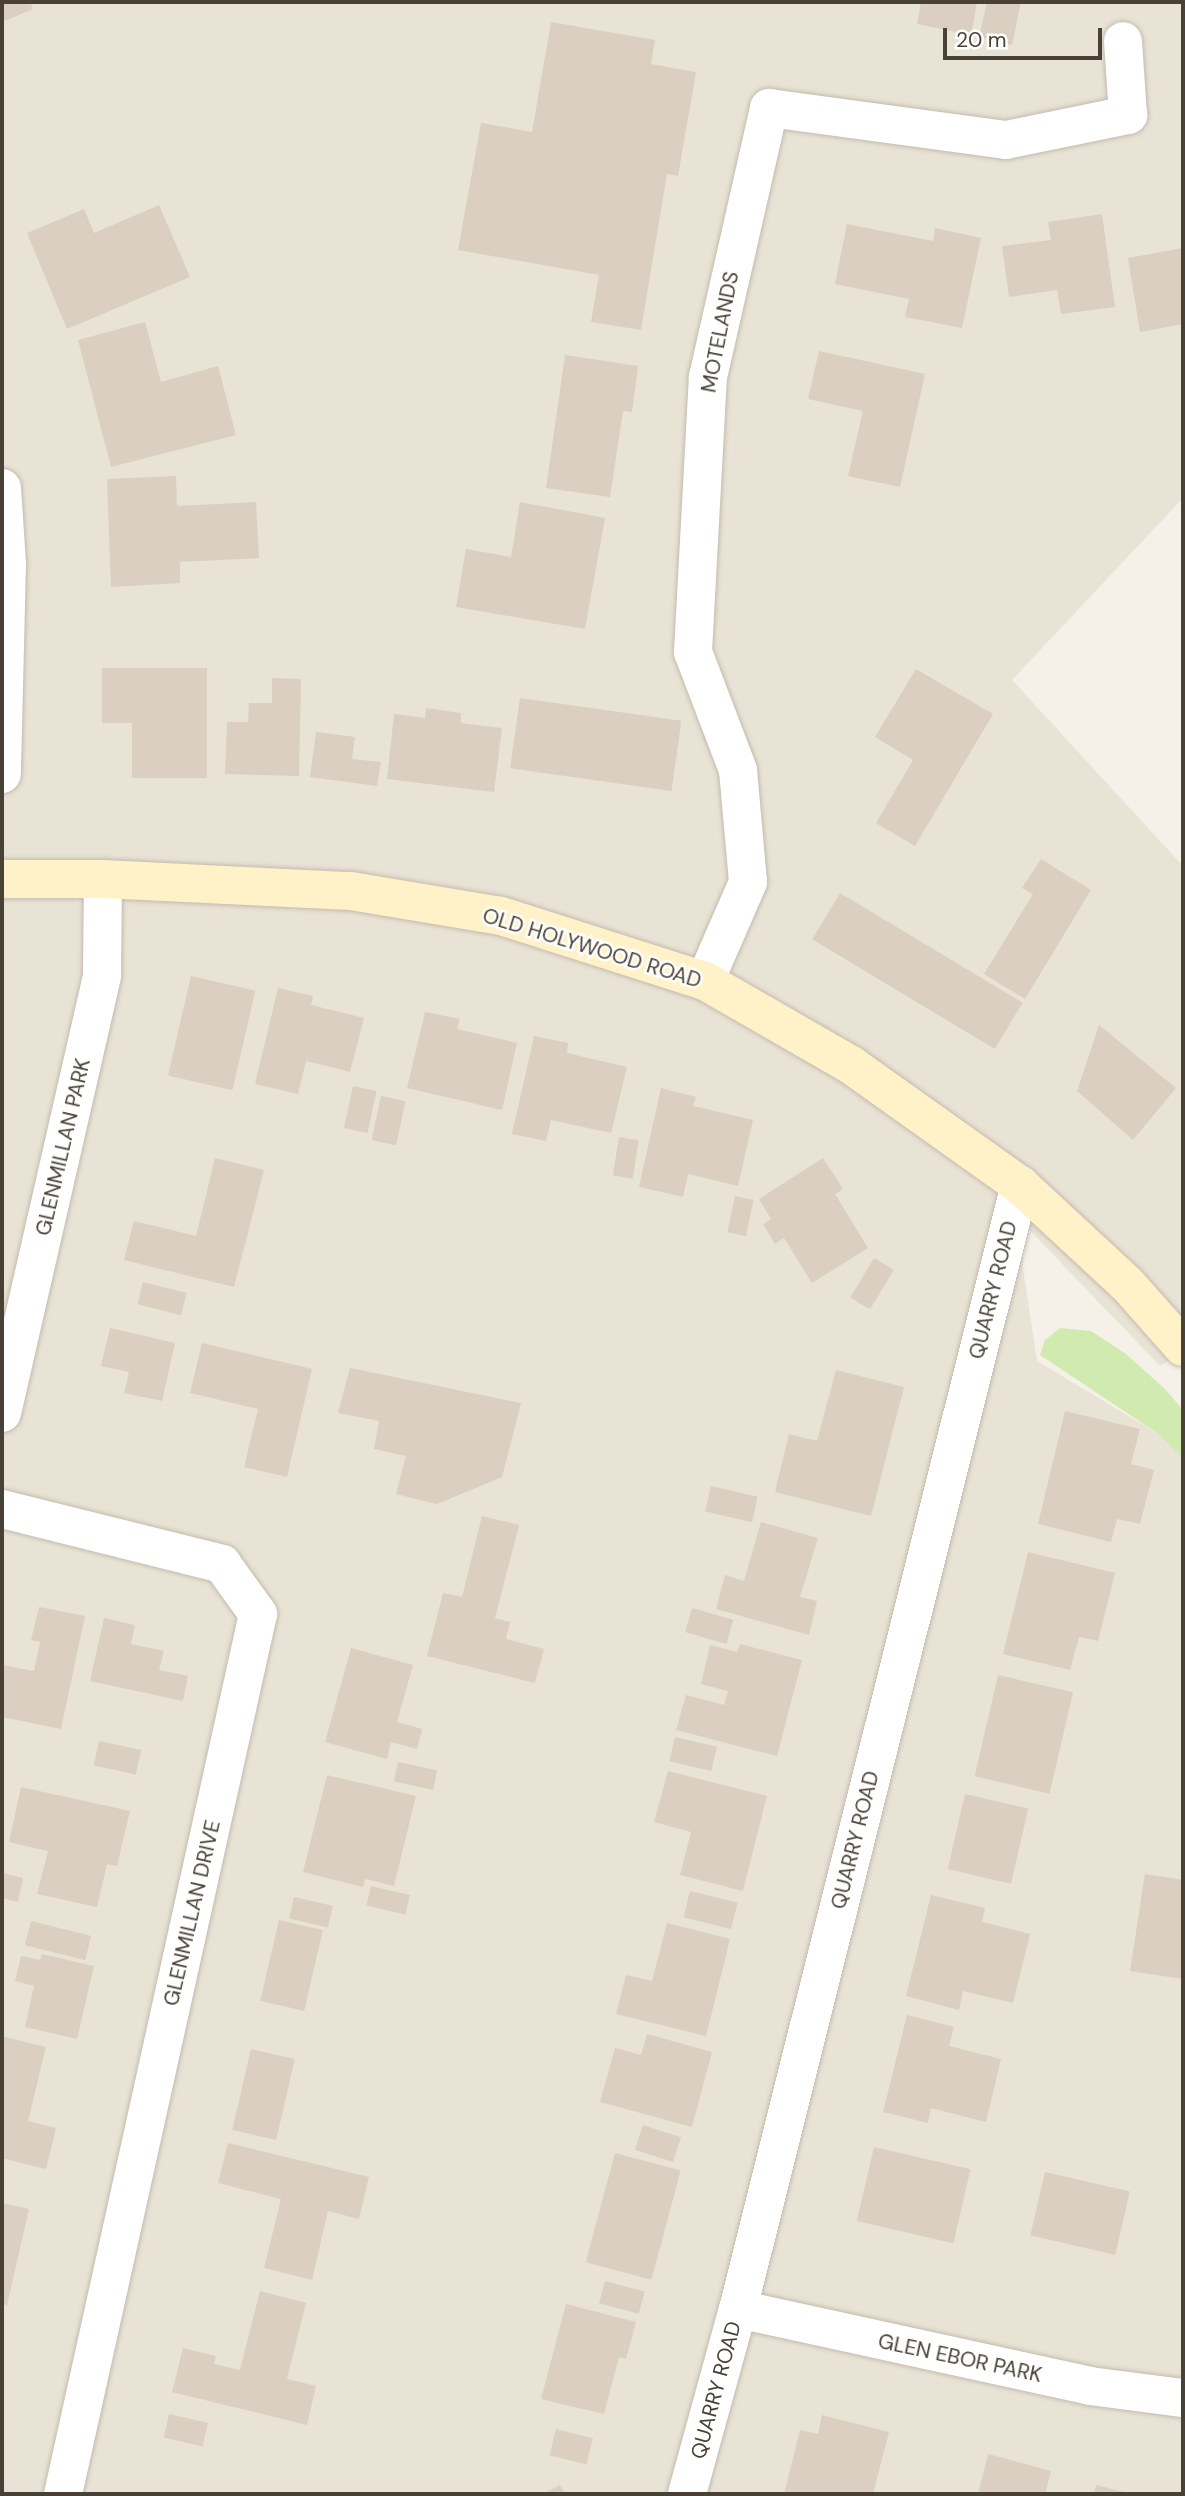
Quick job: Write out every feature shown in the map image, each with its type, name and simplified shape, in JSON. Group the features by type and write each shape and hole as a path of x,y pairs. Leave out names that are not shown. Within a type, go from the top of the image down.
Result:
{"street":[{"name":"MOTELANDS","path":"705,981 748,882 738,770 692,652 708,377 769,108 1006,140 1128,116 1123,41"},
{"path":"2,488 7,564 2,774"},
{"name":"OLD HOLYWOOD ROAD","path":"2,879 103,878 365,893 501,916 705,981 851,1065 1020,1185 1127,1284 1183,1348"},
{"name":"GLENMILLAN PARK","path":"2,1413 102,975 103,878"},
{"name":"QUARRY ROAD","path":"687,2494 738,2309 1020,1185"},
{"name":"GLENMILLAN DRIVE","path":"2,1509 222,1564 258,1614 63,2494"},
{"name":"GLEN EBOR PARK","path":"738,2309 1090,2386 1183,2398"}],"shaded area":[{"path":"2,2 1183,2 1183,498 1012,680 1183,866 1183,1351 1160,1366 1015,1215 1037,1361 1157,1433 1183,1458 1183,2494 2,2494"}],"green space":[{"path":"1060,1328 1091,1331 1126,1354 1165,1389 1183,1410 1183,1458 1157,1433 1040,1355 1045,1340"}],"building":[{"path":"2,2 30,2 33,9 2,22"},
{"path":"921,2 977,2 971,35 917,24"},
{"path":"987,2 1021,2 1012,45 979,37"},
{"path":"551,22 655,40 651,64 696,72 678,176 667,174 641,330 591,322 599,275 458,250 481,123 532,132"},
{"path":"159,205 190,277 67,329 27,233 84,209 94,233"},
{"path":"1102,214 1115,307 1061,314 1057,290 1009,297 1002,246 1051,240 1048,222"},
{"path":"847,224 933,241 935,228 981,238 962,328 905,317 909,299 835,284"},
{"path":"1183,248 1183,324 1140,332 1128,258"},
{"path":"145,322 161,382 218,366 236,435 111,467 78,340"},
{"path":"819,351 925,374 900,487 848,476 863,411 808,399"},
{"path":"565,355 638,366 632,412 623,411 610,497 546,488"},
{"path":"176,476 177,506 256,502 259,558 180,562 180,583 111,587 107,479"},
{"path":"520,502 605,518 585,629 456,607 466,549 511,557"},
{"path":"102,668 207,668 207,778 132,778 132,723 102,723"},
{"path":"916,669 993,714 915,846 876,823 913,760 875,737"},
{"path":"272,678 301,679 299,776 225,774 227,722 248,722 249,703 272,703"},
{"path":"520,698 681,721 672,791 510,768"},
{"path":"426,708 461,713 461,723 502,728 494,792 387,779 394,714 425,718"},
{"path":"316,732 355,737 352,759 381,762 377,786 310,777"},
{"path":"1041,859 1091,890 1025,999 984,974 1033,894 1022,888"},
{"path":"840,893 1023,1003 995,1049 812,939"},
{"path":"191,976 255,991 232,1090 168,1075"},
{"path":"278,988 313,996 311,1005 364,1018 350,1072 306,1061 298,1094 255,1084"},
{"path":"425,1012 460,1019 457,1029 517,1043 502,1110 407,1088"},
{"path":"1099,1025 1176,1088 1133,1140 1077,1091"},
{"path":"534,1036 568,1043 567,1053 627,1067 611,1133 551,1120 546,1141 512,1134"},
{"path":"353,1086 376,1091 368,1133 344,1128"},
{"path":"661,1088 696,1097 693,1106 753,1120 738,1186 688,1174 683,1197 639,1187"},
{"path":"381,1096 405,1101 396,1145 372,1140"},
{"path":"619,1137 639,1140 633,1179 613,1176"},
{"path":"215,1158 264,1170 234,1287 124,1260 134,1221 196,1236"},
{"path":"823,1158 843,1189 835,1194 868,1248 812,1283 784,1238 775,1244 763,1224 771,1219 759,1199"},
{"path":"735,1196 754,1200 746,1236 727,1232"},
{"path":"874,1258 894,1270 870,1309 850,1297"},
{"path":"143,1282 187,1293 181,1315 137,1304"},
{"path":"110,1328 175,1343 162,1401 124,1393 129,1372 101,1366"},
{"path":"202,1343 312,1369 287,1477 244,1467 258,1409 190,1393"},
{"path":"350,1368 521,1403 502,1477 437,1504 396,1494 406,1456 374,1449 379,1421 338,1413"},
{"path":"836,1370 904,1387 871,1516 775,1492 789,1434 817,1441"},
{"path":"1065,1411 1140,1429 1131,1464 1154,1470 1140,1524 1117,1519 1111,1542 1038,1524"},
{"path":"711,1486 758,1497 752,1522 705,1511"},
{"path":"482,1516 519,1525 495,1618 510,1622 506,1639 544,1649 535,1683 427,1656 443,1593 462,1597"},
{"path":"761,1522 818,1538 800,1597 817,1601 809,1635 716,1609 725,1575 744,1581"},
{"path":"1028,1552 1115,1573 1098,1641 1079,1637 1070,1670 1003,1654"},
{"path":"39,1607 85,1616 61,1729 2,1717 2,1665 34,1671 40,1642 31,1640"},
{"path":"692,1608 733,1620 726,1644 685,1632"},
{"path":"104,1618 135,1625 131,1644 164,1651 159,1670 188,1676 183,1701 90,1681"},
{"path":"740,1644 802,1660 777,1756 676,1730 686,1695 724,1705 728,1691 701,1684 710,1645 737,1652"},
{"path":"351,1648 413,1665 397,1722 422,1729 417,1749 391,1742 387,1759 325,1742"},
{"path":"998,1675 1073,1692 1050,1794 975,1776"},
{"path":"675,1737 717,1747 711,1771 669,1761"},
{"path":"99,1741 141,1750 136,1774 94,1765"},
{"path":"398,1762 437,1770 433,1790 394,1782"},
{"path":"668,1771 767,1796 743,1891 680,1875 691,1832 654,1822"},
{"path":"327,1775 416,1796 394,1886 365,1879 363,1887 303,1872"},
{"path":"21,1787 130,1811 117,1866 107,1864 97,1907 37,1894 48,1851 9,1842"},
{"path":"965,1794 1028,1809 1011,1884 948,1869"},
{"path":"2,1873 23,1878 18,1902 2,1898"},
{"path":"1145,1874 1183,1880 1183,1979 1130,1971"},
{"path":"371,1886 410,1895 405,1914 367,1905"},
{"path":"690,1891 738,1903 731,1929 683,1917"},
{"path":"931,1895 985,1908 982,1922 1030,1934 1013,2003 963,1991 959,2010 906,1996"},
{"path":"294,1897 333,1906 328,1927 289,1918"},
{"path":"279,1920 323,1930 304,2011 260,2001"},
{"path":"31,1921 91,1936 85,1960 25,1945"},
{"path":"667,1923 730,1939 706,2036 616,2014 626,1975 652,1981"},
{"path":"42,1954 94,1966 77,2039 25,2027 34,1986 15,1981 21,1956 40,1960"},
{"path":"907,2015 954,2027 949,2046 1001,2059 986,2122 931,2108 928,2123 883,2112"},
{"path":"647,2034 712,2052 692,2127 600,2102 615,2048 641,2055"},
{"path":"2,2036 46,2047 28,2121 56,2128 46,2169 2,2158"},
{"path":"251,2049 295,2059 276,2140 232,2130"},
{"path":"643,2125 681,2137 673,2162 635,2150"},
{"path":"228,2143 369,2177 359,2219 328,2211 312,2280 264,2268 281,2199 218,2183"},
{"path":"874,2147 970,2169 953,2243 857,2221"},
{"path":"615,2153 681,2171 651,2280 586,2262"},
{"path":"1045,2172 1130,2192 1115,2255 1030,2235"},
{"path":"2,2203 29,2209 7,2305 2,2304"},
{"path":"605,2281 645,2292 639,2314 599,2303"},
{"path":"260,2291 306,2303 287,2379 316,2386 307,2425 172,2392 183,2348 216,2356 214,2364 240,2370"},
{"path":"566,2304 636,2322 626,2359 619,2357 604,2414 541,2399"},
{"path":"169,2414 208,2423 203,2446 164,2437"},
{"path":"822,2415 889,2432 873,2494 784,2494 800,2430 818,2434"},
{"path":"556,2429 593,2438 586,2464 549,2455"},
{"path":"988,2454 1051,2471 1045,2494 978,2494"},
{"path":"560,2485 565,2494 543,2494"},
{"path":"1096,2485 1128,2493 1128,2494 1094,2494"}]}
